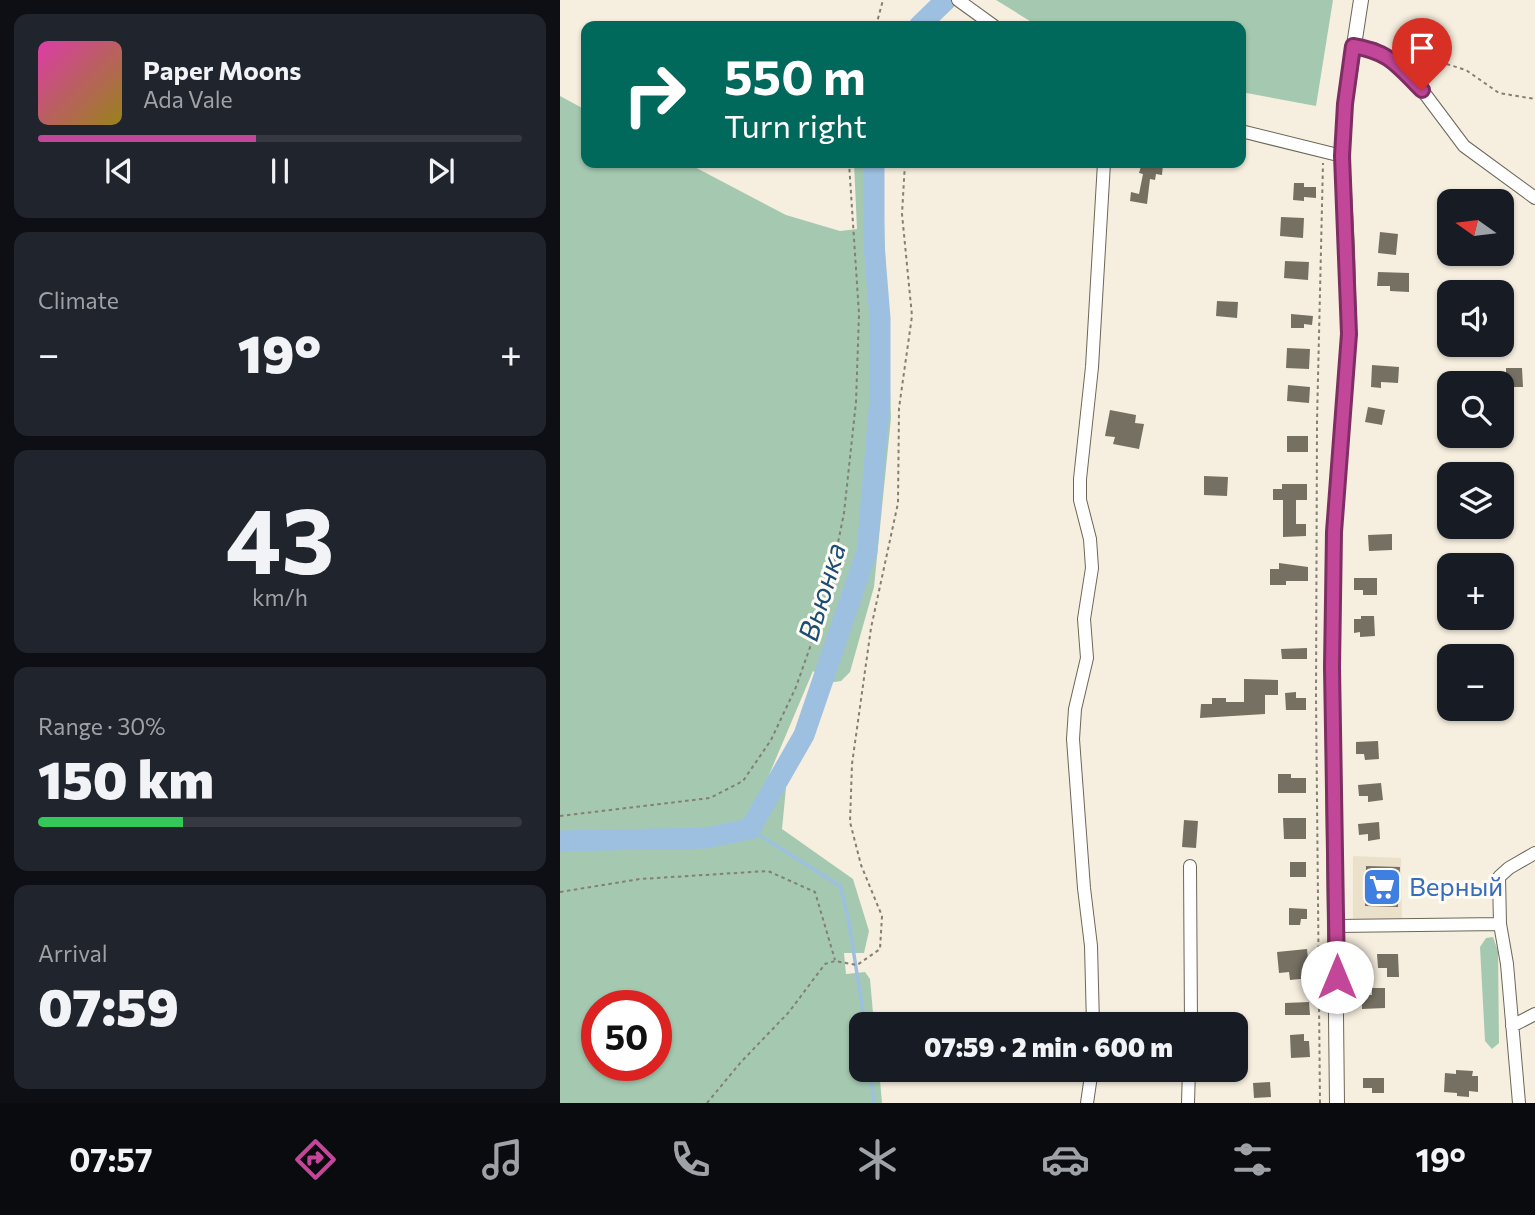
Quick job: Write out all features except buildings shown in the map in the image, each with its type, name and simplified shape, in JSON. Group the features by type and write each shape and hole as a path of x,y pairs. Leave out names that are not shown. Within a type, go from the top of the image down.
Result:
{"main road":[{"path":"1337,1103 1332,667 1334,532 1349,334 1342,156 1345,104 1361,0"}],"street":[{"path":"958,0 987,21"},
{"path":"1353,46 1387,56 1422,90 1464,146 1535,198"},
{"path":"1246,132 1342,156"},
{"path":"1093,1012 1091,946 1073,739 1074,709 1087,658 1084,619 1093,568 1090,539 1080,500 1080,478 1092,367 1104,168"},
{"path":"1519,1103 1507,964 1500,924 1499,877 1509,867 1535,853"},
{"path":"1190,866 1191,1012"},
{"path":"1337,926 1500,924"},
{"path":"1512,1026 1535,1014"},
{"path":"1087,1103 1090,1082"},
{"path":"1188,1103 1189,1082"}],"path":[{"path":"877,21 883,0"},
{"path":"1387,56 1416,63 1440,62 1466,70 1499,93 1535,99"},
{"path":"1320,1103 1317,421 1324,151"},
{"path":"560,816 710,799 743,781 771,740 796,687 826,602 844,513 856,402 859,314 849,168"},
{"path":"707,1103 789,1012 825,964 835,961 857,965 880,949 882,916 861,865 850,822 850,810 852,764 871,628 898,503 899,408 912,316 902,214 905,168"},
{"path":"560,892 640,879 768,872 815,891 835,961"}],"shaded area":[{"path":"1353,856 1401,858 1402,920 1353,920"}],"green space":[{"path":"996,0 1333,0 1316,106 1246,93 1246,21 1030,21"},
{"path":"560,96 581,107 581,168 697,168 786,215 840,231 857,229 854,168 882,168 891,418 874,587 850,672 841,681 828,683 813,671 769,775 786,788 782,829 853,879 869,931 864,953 844,953 846,974 865,972 870,979 873,1012 849,1012 849,1082 880,1082 882,1103 560,1103"},
{"path":"1493,937 1498,951 1499,1043 1492,1049 1485,1041 1480,947 1486,938"}],"waterway":[{"name":"Вьюнка","path":"924,21 946,0"},
{"name":"Вьюнка","path":"560,841 705,838 750,829 804,735 867,551 880,399 880,318 874,245 874,168"},
{"path":"750,829 840,886 848,917 863,1012"},
{"path":"872,1082 874,1103"}],"place":[{"name":"Верный","path":"1382,887"}],"route":[{"path":"1337,977 1332,667 1334,532 1349,334 1342,156 1345,104 1353,46 1387,56 1422,90"}]}
